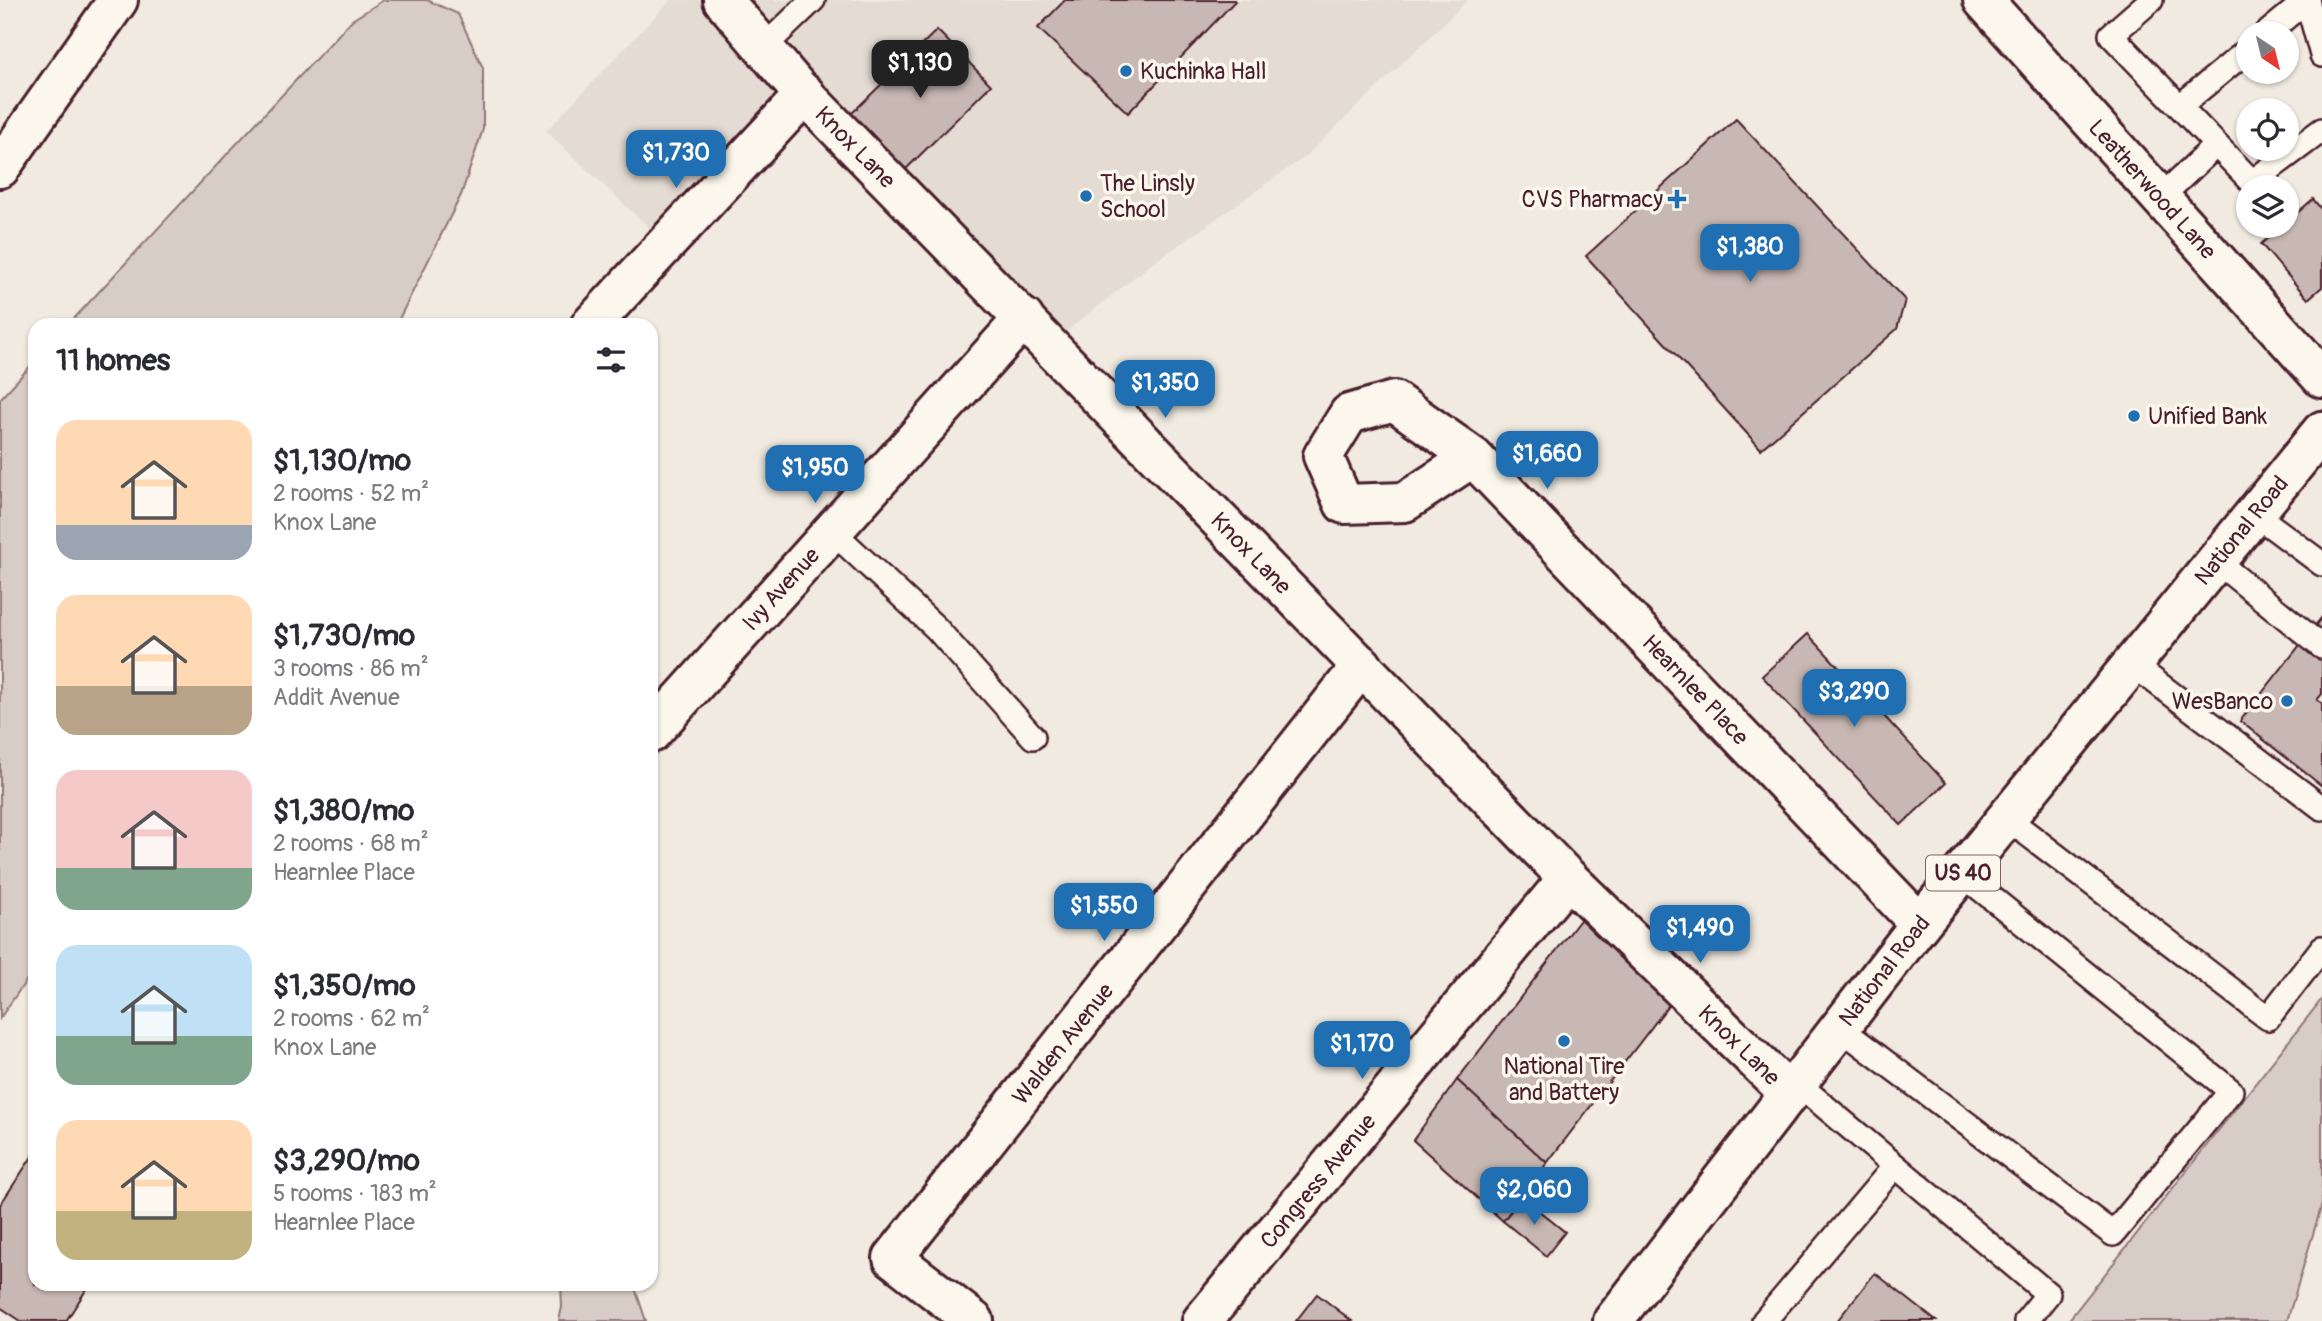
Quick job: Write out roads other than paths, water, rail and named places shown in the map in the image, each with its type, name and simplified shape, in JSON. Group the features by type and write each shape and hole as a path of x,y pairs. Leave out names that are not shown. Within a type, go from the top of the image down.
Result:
{"street":[{"path":"0,169 118,0"},
{"name":"Knox Lane","path":"723,0 805,94 1568,878 1794,1089"},
{"name":"Leatherwood Lane","path":"1995,4 2322,378"},
{"path":"597,318 805,94"},
{"name":"Ivy Avenue","path":"658,725 1024,318"},
{"name":"National Road","path":"1613,1321 1920,925 2322,431"},
{"name":"Hearnlee Place","path":"1473,457 1920,925"},
{"name":"Walden Avenue","path":"974,1321 893,1258 1362,665"},
{"name":"Congress Avenue","path":"1202,1321 1568,878"}],"lane":[{"path":"764,47 813,0"},
{"path":"2151,0 2111,35 2252,182 2322,130"},
{"path":"2282,21 2307,0 2322,54"},
{"path":"2180,106 2236,59"},
{"path":"2161,197 2216,145"},
{"path":"2255,514 2322,564"},
{"path":"832,531 936,628 1033,737"},
{"path":"2216,561 2322,647"},
{"path":"2132,664 2322,808"},
{"path":"2008,818 2268,1018 2322,948"},
{"path":"1840,1028 2113,1234 2231,1091 1962,874"},
{"path":"1794,1089 1895,1166 2048,1294 2026,1321"},
{"path":"1765,1321 1895,1166"}],"place":[{"name":"Kuchinka Hall","path":"1126,71"},
{"name":"The Linsly School","path":"1086,196"},
{"name":"CVS Pharmacy","path":"1677,199"},
{"name":"Unified Bank","path":"2134,416"},
{"name":"WesBanco","path":"2287,701"},
{"name":"National Tire and Battery","path":"1564,1041"}]}
